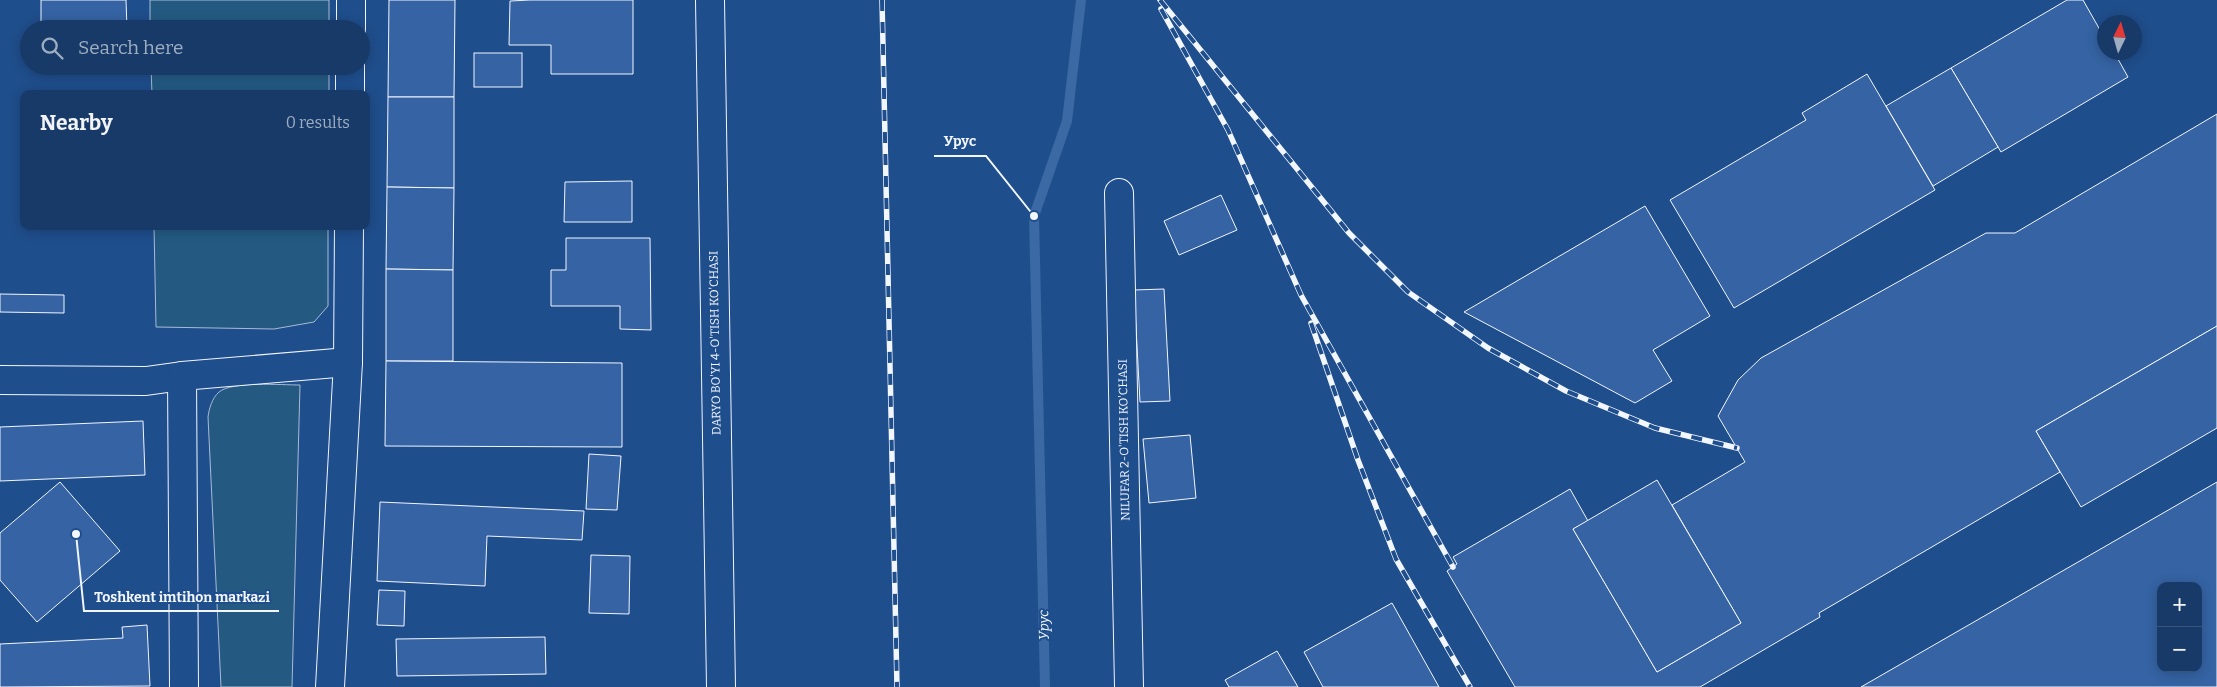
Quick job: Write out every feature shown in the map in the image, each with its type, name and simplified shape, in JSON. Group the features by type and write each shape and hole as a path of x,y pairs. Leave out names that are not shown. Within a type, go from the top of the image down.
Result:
{"street":[{"path":"351,0 351,20"},
{"name":"DARYO BO'YI 4-O'TISH KO'CHASI","path":"710,0 721,687"},
{"path":"350,75 350,90"},
{"name":"NILUFAR 2-O'TISH KO'CHASI","path":"1118,193 1129,687"},
{"path":"330,687 348,362 349,230"},
{"path":"0,380 146,380 348,362"},
{"path":"182,376 184,687"}],"shaded area":[{"path":"150,0 329,0 329,20 150,20"},
{"path":"151,75 329,75 329,90 152,90"},
{"path":"154,230 328,230 328,306 314,322 274,329 156,327"},
{"path":"257,384 300,385 292,687 221,687 209,411 213,400 219,392 234,386"}],"building":[{"path":"41,0 126,0 127,20 41,20"},
{"path":"389,0 455,0 454,97 388,97"},
{"path":"633,0 633,74 551,74 551,45 509,45 510,1"},
{"path":"2067,0 2083,0 2097,25 2097,60 2118,60 2128,77 2001,152 1951,68"},
{"path":"474,53 522,53 522,87 474,87"},
{"path":"1951,68 1998,147 1933,186 1886,106"},
{"path":"1867,74 1935,190 1734,308 1670,200 1806,120 1802,113"},
{"path":"388,97 454,97 454,188 387,187"},
{"path":"2217,114 2217,326 2036,431 2060,472 1819,613 1820,617 1700,687 1515,687 1447,571 1457,564 1453,557 1570,489 1588,521 1573,529 1657,672 1741,623 1672,505 1745,462 1718,416 1738,380 1761,358 1986,233 2015,233"},
{"path":"632,181 632,222 564,222 565,182"},
{"path":"387,187 454,188 453,270 386,269"},
{"path":"1221,195 1237,230 1179,255 1164,221"},
{"path":"1645,206 1710,316 1653,350 1672,381 1635,403 1464,312"},
{"path":"566,238 650,238 651,330 620,329 620,306 551,306 551,270 566,270"},
{"path":"386,269 453,270 453,361 386,361"},
{"path":"1164,289 1170,401 1140,402 1134,290"},
{"path":"0,294 64,295 64,313 0,312"},
{"path":"2217,326 2217,428 2081,507 2036,431"},
{"path":"386,361 622,363 622,447 385,446"},
{"path":"143,421 145,475 0,481 0,427"},
{"path":"1190,435 1196,498 1149,503 1143,439"},
{"path":"589,454 621,456 617,510 586,509"},
{"path":"1657,480 1741,623 1657,672 1573,529"},
{"path":"60,482 120,551 37,622 0,580 0,533"},
{"path":"2217,482 2217,687 1861,687"},
{"path":"380,502 584,511 582,540 487,536 485,586 377,581"},
{"path":"591,555 630,556 629,614 589,613"},
{"path":"379,590 405,591 404,626 377,625"},
{"path":"1392,603 1439,687 1323,687 1304,652"},
{"path":"147,625 150,686 0,687 0,644 123,638 122,627"},
{"path":"545,637 546,674 397,676 396,639"},
{"path":"1277,651 1298,687 1229,687 1225,680"}],"waterway":[{"name":"Урус","path":"1045,687 1034,216 1067,121 1081,0"}],"railway":[{"path":"882,0 897,687"},
{"path":"1160,0 1349,233 1408,292 1488,348 1566,391 1655,428 1737,448"},
{"path":"1161,9 1228,130 1301,295 1453,567"},
{"path":"1311,323 1358,460 1396,559 1470,687"}],"place":[{"name":"Урус","path":"1034,216"},
{"name":"Toshkent imtihon markazi","path":"76,534"}]}
